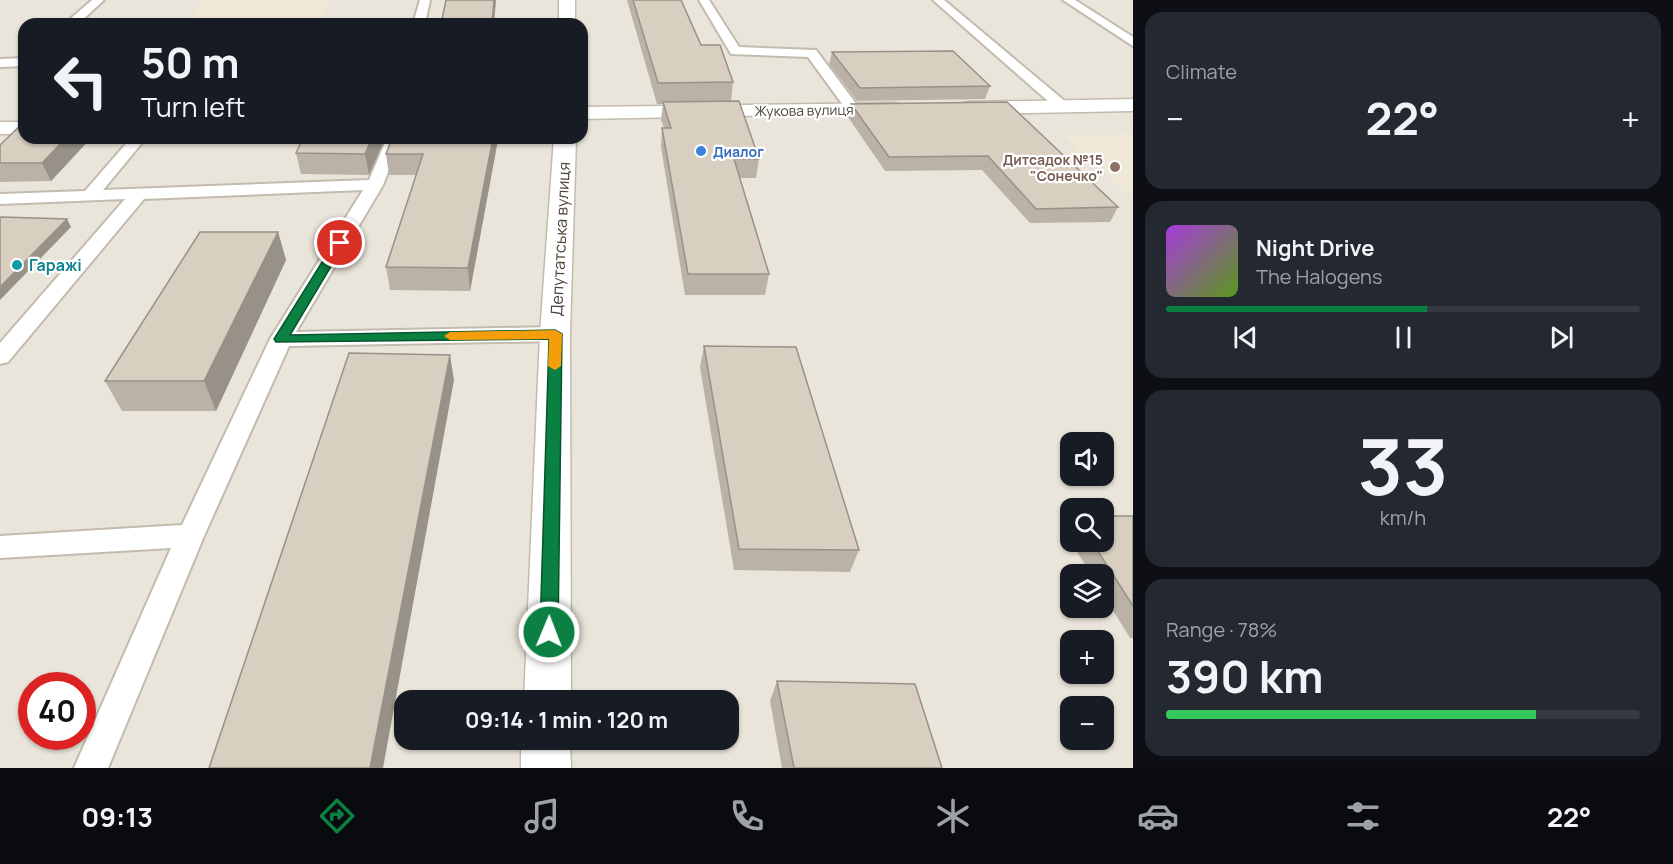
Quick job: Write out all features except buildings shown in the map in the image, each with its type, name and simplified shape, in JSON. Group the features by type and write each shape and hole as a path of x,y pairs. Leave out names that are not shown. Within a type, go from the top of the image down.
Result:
{"street":[{"path":"567,0 567,18"},
{"path":"946,108 1133,105"},
{"name":"Жукова вулиця","path":"588,113 911,108"},
{"path":"0,128 18,128"},
{"name":"Депутатська вулиця","path":"547,690 555,334 565,144"},
{"path":"546,750 546,768"}],"lane":[{"path":"77,18 99,0"},
{"path":"420,18 425,0"},
{"path":"704,0 735,51 812,53 853,109"},
{"path":"938,0 1062,106"},
{"path":"1068,0 1133,42"},
{"path":"0,63 18,62"},
{"path":"89,196 134,144"},
{"path":"91,768 190,536 281,339 375,185 392,144"},
{"path":"0,199 375,185"},
{"path":"0,357 138,194"},
{"path":"281,339 555,334"},
{"path":"0,547 190,536"}],"shaded area":[{"path":"0,0 1133,0 1133,768 0,768"},
{"path":"205,0 332,0 323,18 189,18"},
{"name":"Дитсадок №15 \"Сонечко\"","path":"1133,134 1133,198 1062,135"}],"slow traffic":[{"path":"450,336 555,334 555,366"}],"place":[{"name":"Диалог","path":"701,151"},
{"name":"Дитсадок №15 \"Сонечко\"","path":"1115,167"},
{"name":"Гаражі","path":"17,265"}],"route":[{"path":"340,243 281,339 555,334 549,632"}]}
